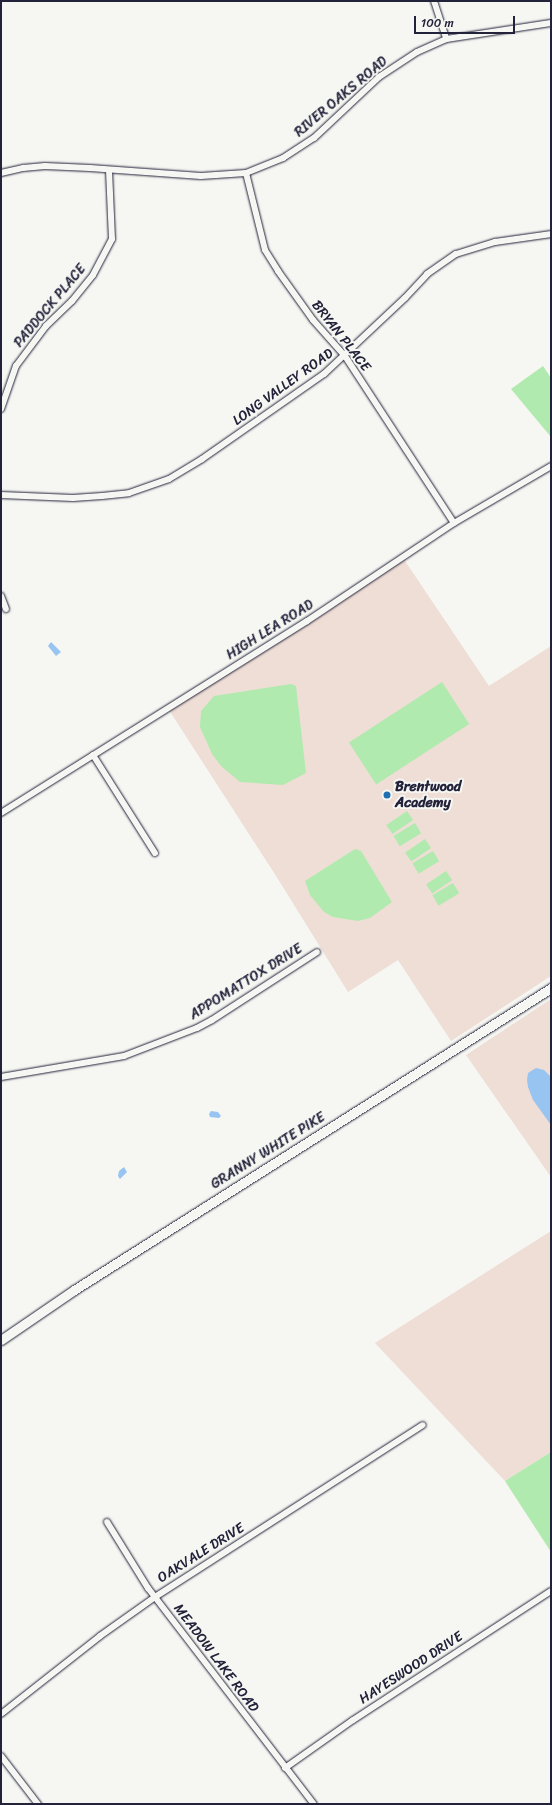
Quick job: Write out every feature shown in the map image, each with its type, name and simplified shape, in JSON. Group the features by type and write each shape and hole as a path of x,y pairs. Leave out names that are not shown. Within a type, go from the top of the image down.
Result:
{"main road":[{"name":"GRANNY WHITE PIKE","path":"1,1340 74,1290 551,988"}],"street":[{"path":"434,1 446,39"},
{"name":"RIVER OAKS ROAD","path":"1,173 23,168 44,166 201,176 246,173 283,158 314,138 379,77 416,52 446,39 551,23"},
{"name":"PADDOCK PLACE","path":"1,409 16,366 46,326 72,301 93,275 112,239 109,170"},
{"name":"BRYAN PLACE","path":"246,173 265,250 278,271 314,320 345,356 454,523"},
{"name":"LONG VALLEY ROAD","path":"1,495 73,498 102,496 129,493 169,479 202,459 324,374 345,356 405,298 426,274 456,254 495,242 551,234"},
{"name":"HIGH LEA ROAD","path":"1,812 307,622 454,523 551,466"},
{"path":"1,596 6,609"},
{"path":"93,755 155,854"},
{"name":"APPOMATTOX DRIVE","path":"1,1077 124,1056 197,1028 212,1020 317,952"},
{"name":"OAKVALE DRIVE","path":"1,1714 100,1636 155,1597 423,1425"},
{"name":"MEADOW LAKE ROAD","path":"107,1522 155,1597 314,1804"},
{"name":"HAYESWOOD DRIVE","path":"285,1768 359,1716 551,1591"},
{"path":"1,1756 38,1804"}],"shaded area":[{"name":"Brentwood Academy","path":"403,558 489,686 551,646 551,976 451,1041 398,960 348,992 278,879 169,710"},
{"path":"551,999 551,1177 466,1055"},
{"path":"551,1231 551,1452 505,1481 375,1343"}],"green space":[{"path":"543,366 551,378 551,437 511,389"},
{"path":"442,682 469,724 376,784 349,742"},
{"path":"291,684 296,686 306,773 283,785 240,782 221,766 212,754 200,727 201,711 214,696"},
{"path":"407,811 413,820 392,834 386,825"},
{"path":"415,823 421,833 400,846 394,836"},
{"path":"425,839 431,848 411,862 405,852"},
{"path":"355,849 361,851 392,902 370,918 358,921 333,917 324,912 310,895 305,881"},
{"path":"433,851 439,861 419,874 412,863"},
{"path":"446,871 452,880 432,894 426,884"},
{"path":"453,883 459,893 439,906 432,895"},
{"path":"551,1452 551,1552 505,1481"}],"water":[{"path":"51,642 61,652 56,656 48,646"},
{"path":"536,1068 544,1070 551,1077 551,1125 533,1100 528,1087 528,1073"},
{"path":"211,1111 218,1112 221,1116 219,1118 210,1117 209,1114"},
{"path":"124,1167 127,1172 120,1179 118,1176 119,1171"}],"place":[{"name":"Brentwood Academy","path":"387,795"}]}
